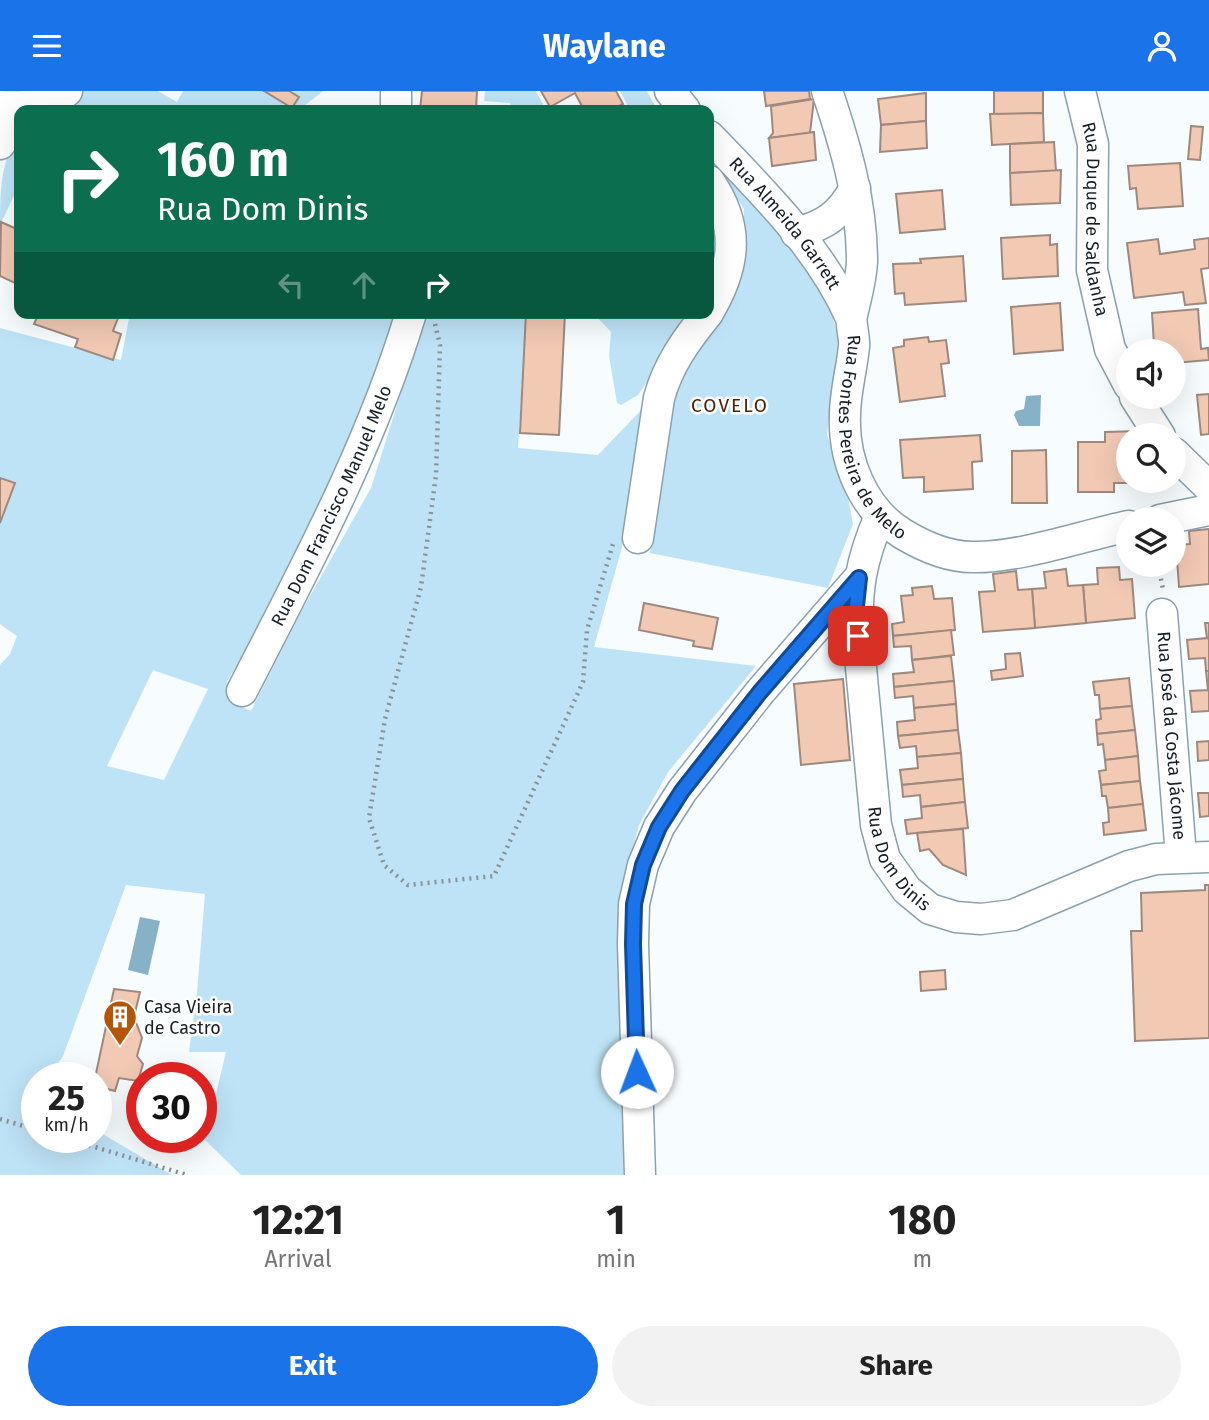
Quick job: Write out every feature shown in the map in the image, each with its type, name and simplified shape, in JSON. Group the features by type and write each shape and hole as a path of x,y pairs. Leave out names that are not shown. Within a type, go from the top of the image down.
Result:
{"street":[{"path":"34,105 52,101 67,91"},
{"path":"670,91 681,105"},
{"name":"Rua Fontes Pereira de Melo","path":"828,91 848,154 855,188 862,262 859,290 851,319 855,344 845,414 846,437 858,482 867,499 880,516 916,541 944,553 970,557 1000,556 1116,529"},
{"name":"Rua Duque de Saldanha","path":"1080,91 1093,144 1092,270 1110,349 1116,360"},
{"path":"0,144 14,111"},
{"name":"Rua Almeida Garrett","path":"714,142 796,233 835,287 851,319"},
{"path":"796,233 812,229 845,208 855,188"},
{"path":"714,190 726,210 731,240 722,289 714,302"},
{"name":"Rua Dom Francisco Manuel Melo","path":"242,691 308,563 375,419 409,319"},
{"path":"640,526 663,382 672,361 703,319"},
{"path":"1186,465 1209,487"},
{"path":"1186,515 1209,510"},
{"name":"Rua Dom Dinis","path":"880,516 859,578 856,606 858,636 876,825 885,859 906,890 930,909 956,917 981,919 1013,915 1129,866 1156,859 1195,857"},
{"path":"640,1175 633,944 634,904 643,865 659,827 682,791 760,692 859,578"},
{"name":"Rua José da Costa Jácome","path":"1162,614 1195,857"}],"path":[{"path":"434,319 440,345 436,475 421,587 385,719 369,817 384,865 408,885 494,876 583,682 587,630 617,534 640,526"},
{"path":"0,1119 21,1125"},
{"path":"112,1152 187,1175"}],"shaded area":[{"path":"81,91 158,91 177,102 183,91 323,91 305,105 60,105"},
{"path":"485,91 536,91 543,105 510,105 484,101"},
{"path":"620,91 647,91 654,105 627,105"},
{"path":"13,146 14,196 0,225 1,189 5,166"},
{"path":"714,161 794,248 830,304 838,340 827,435 847,493 853,524 828,588 650,553 665,412 709,319 714,319 714,308 744,245 744,209"},
{"path":"129,319 397,319 391,343 318,519 272,609 227,681 230,701 251,711 301,612 371,488 424,319 526,319 518,448 598,455 648,403 622,547 594,647 756,666 668,772 639,825 618,906 624,1175 241,1175 217,1152 217,1090 226,1052 189,1052 205,894 126,885 63,1056 59,1062 21,1062 21,1153 112,1153 112,1139 126,1148 126,1153 135,1153 172,1175 0,1175 0,665 10,654 17,636 0,624 0,523 15,484 0,478 0,328 121,360","holes":["153,670 208,689 164,780 107,766"]},
{"path":"599,319 689,319 638,395 621,405 617,403 609,356 611,332"},
{"path":"1041,395 1040,426 1019,426 1014,415 1016,411 1024,409 1026,396"},
{"path":"140,917 160,921 148,975 128,970"}],"building":[{"path":"264,91 289,91 299,97 294,105 287,105"},
{"path":"422,91 477,91 476,105 421,105"},
{"path":"541,91 616,91 623,104 581,105 575,93 549,105"},
{"path":"764,91 809,91 810,99 766,106"},
{"path":"994,91 1043,91 1043,113 994,115"},
{"path":"926,93 926,121 881,125 878,99"},
{"path":"814,99 810,133 769,138 773,133 771,106"},
{"path":"1043,113 1044,142 992,145 990,114"},
{"path":"926,121 927,148 880,152 881,125"},
{"path":"1191,126 1203,127 1200,160 1188,159"},
{"path":"814,132 816,160 772,166 769,138"},
{"path":"1054,142 1056,171 1010,173 1010,144"},
{"path":"1180,163 1183,206 1138,209 1136,188 1130,189 1128,166"},
{"path":"1061,170 1060,203 1011,205 1010,173"},
{"path":"942,190 945,229 900,233 896,194"},
{"path":"1,222 14,228 14,283 0,276"},
{"path":"1050,235 1050,245 1057,244 1058,276 1003,279 1001,238"},
{"path":"1209,238 1209,268 1201,269 1206,303 1185,305 1183,292 1134,298 1127,243 1158,239 1160,254 1195,249 1194,240"},
{"path":"963,256 966,301 905,305 904,293 895,294 893,264 921,263 920,259"},
{"path":"1060,303 1063,350 1014,354 1011,307"},
{"path":"1198,309 1201,349 1208,348 1209,360 1186,362 1186,339 1154,339 1152,313"},
{"path":"36,319 118,319 113,331 121,334 113,360 75,347 78,339 34,324"},
{"path":"526,319 565,319 559,435 520,433"},
{"path":"928,337 929,342 946,340 949,363 941,364 945,396 900,402 893,348 904,346 904,340"},
{"path":"1209,394 1209,434 1201,435 1197,395"},
{"path":"1105,432 1116,432 1114,492 1078,492 1078,442 1105,442"},
{"path":"980,435 982,461 972,462 973,489 924,492 924,477 903,478 900,440"},
{"path":"1046,450 1047,503 1012,503 1012,451"},
{"path":"0,478 15,483 0,523"},
{"path":"1209,529 1209,584 1179,587 1178,577 1186,577 1186,544 1190,544 1189,531"},
{"path":"1116,567 1116,577 1120,577 1120,580 1132,579 1135,618 1086,623 1083,585 1098,584 1097,568"},
{"path":"1066,569 1068,586 1083,585 1086,623 1035,628 1032,589 1046,588 1044,572"},
{"path":"1016,571 1018,590 1032,589 1035,628 983,632 979,592 995,591 993,574"},
{"path":"932,586 934,599 952,598 955,630 893,636 892,624 904,622 901,596 913,595 912,588"},
{"path":"644,603 718,618 712,649 693,646 694,641 639,630"},
{"path":"1205,623 1209,623 1209,671 1206,671 1205,658 1189,659 1187,640 1207,638"},
{"path":"951,630 954,655 912,660 911,646 894,647 893,636"},
{"path":"1020,653 1023,676 992,680 991,671 1006,669 1005,654"},
{"path":"951,656 954,681 894,687 893,674 914,672 912,660"},
{"path":"1206,671 1209,671 1209,711 1192,712 1190,691 1208,690"},
{"path":"1129,678 1132,706 1100,709 1099,695 1095,695 1093,682"},
{"path":"843,679 850,760 801,765 794,684"},
{"path":"954,681 956,704 914,708 913,696 895,698 894,687"},
{"path":"956,704 958,730 898,736 897,722 915,720 914,708"},
{"path":"1132,706 1135,730 1097,734 1096,720 1101,719 1100,709"},
{"path":"958,730 961,753 917,757 916,746 900,748 898,736"},
{"path":"1135,730 1138,756 1105,760 1103,744 1098,745 1097,734"},
{"path":"1209,741 1209,760 1198,761 1197,742"},
{"path":"961,753 963,779 902,785 900,770 918,768 917,757"},
{"path":"1138,756 1140,781 1101,785 1099,771 1106,770 1105,760"},
{"path":"963,779 965,802 921,807 920,795 903,797 902,785"},
{"path":"1140,781 1143,804 1108,808 1106,796 1102,796 1101,785"},
{"path":"1198,793 1209,793 1209,816 1200,817"},
{"path":"965,802 968,828 907,834 905,820 922,818 921,807"},
{"path":"1143,804 1146,830 1104,835 1103,823 1109,822 1108,808"},
{"path":"963,829 966,875 943,865 929,849 920,851 917,833"},
{"path":"1205,885 1209,885 1209,1038 1135,1041 1131,931 1142,931 1141,893 1205,890"},
{"path":"945,970 946,989 921,991 920,972"},
{"name":"Casa Vieira de Castro","path":"114,989 140,992 134,1017 142,1038 137,1056 142,1062 126,1062 126,1079 119,1078 115,1091 112,1090 112,1062 98,1062"}],"place":[{"name":"Casa Vieira de Castro","path":"120,1047"}],"district":[{"name":"COVELO","path":"730,405"}],"route":[{"path":"637,1072 634,904 643,865 659,827 682,791 760,692 859,578 856,606 858,636"}]}
